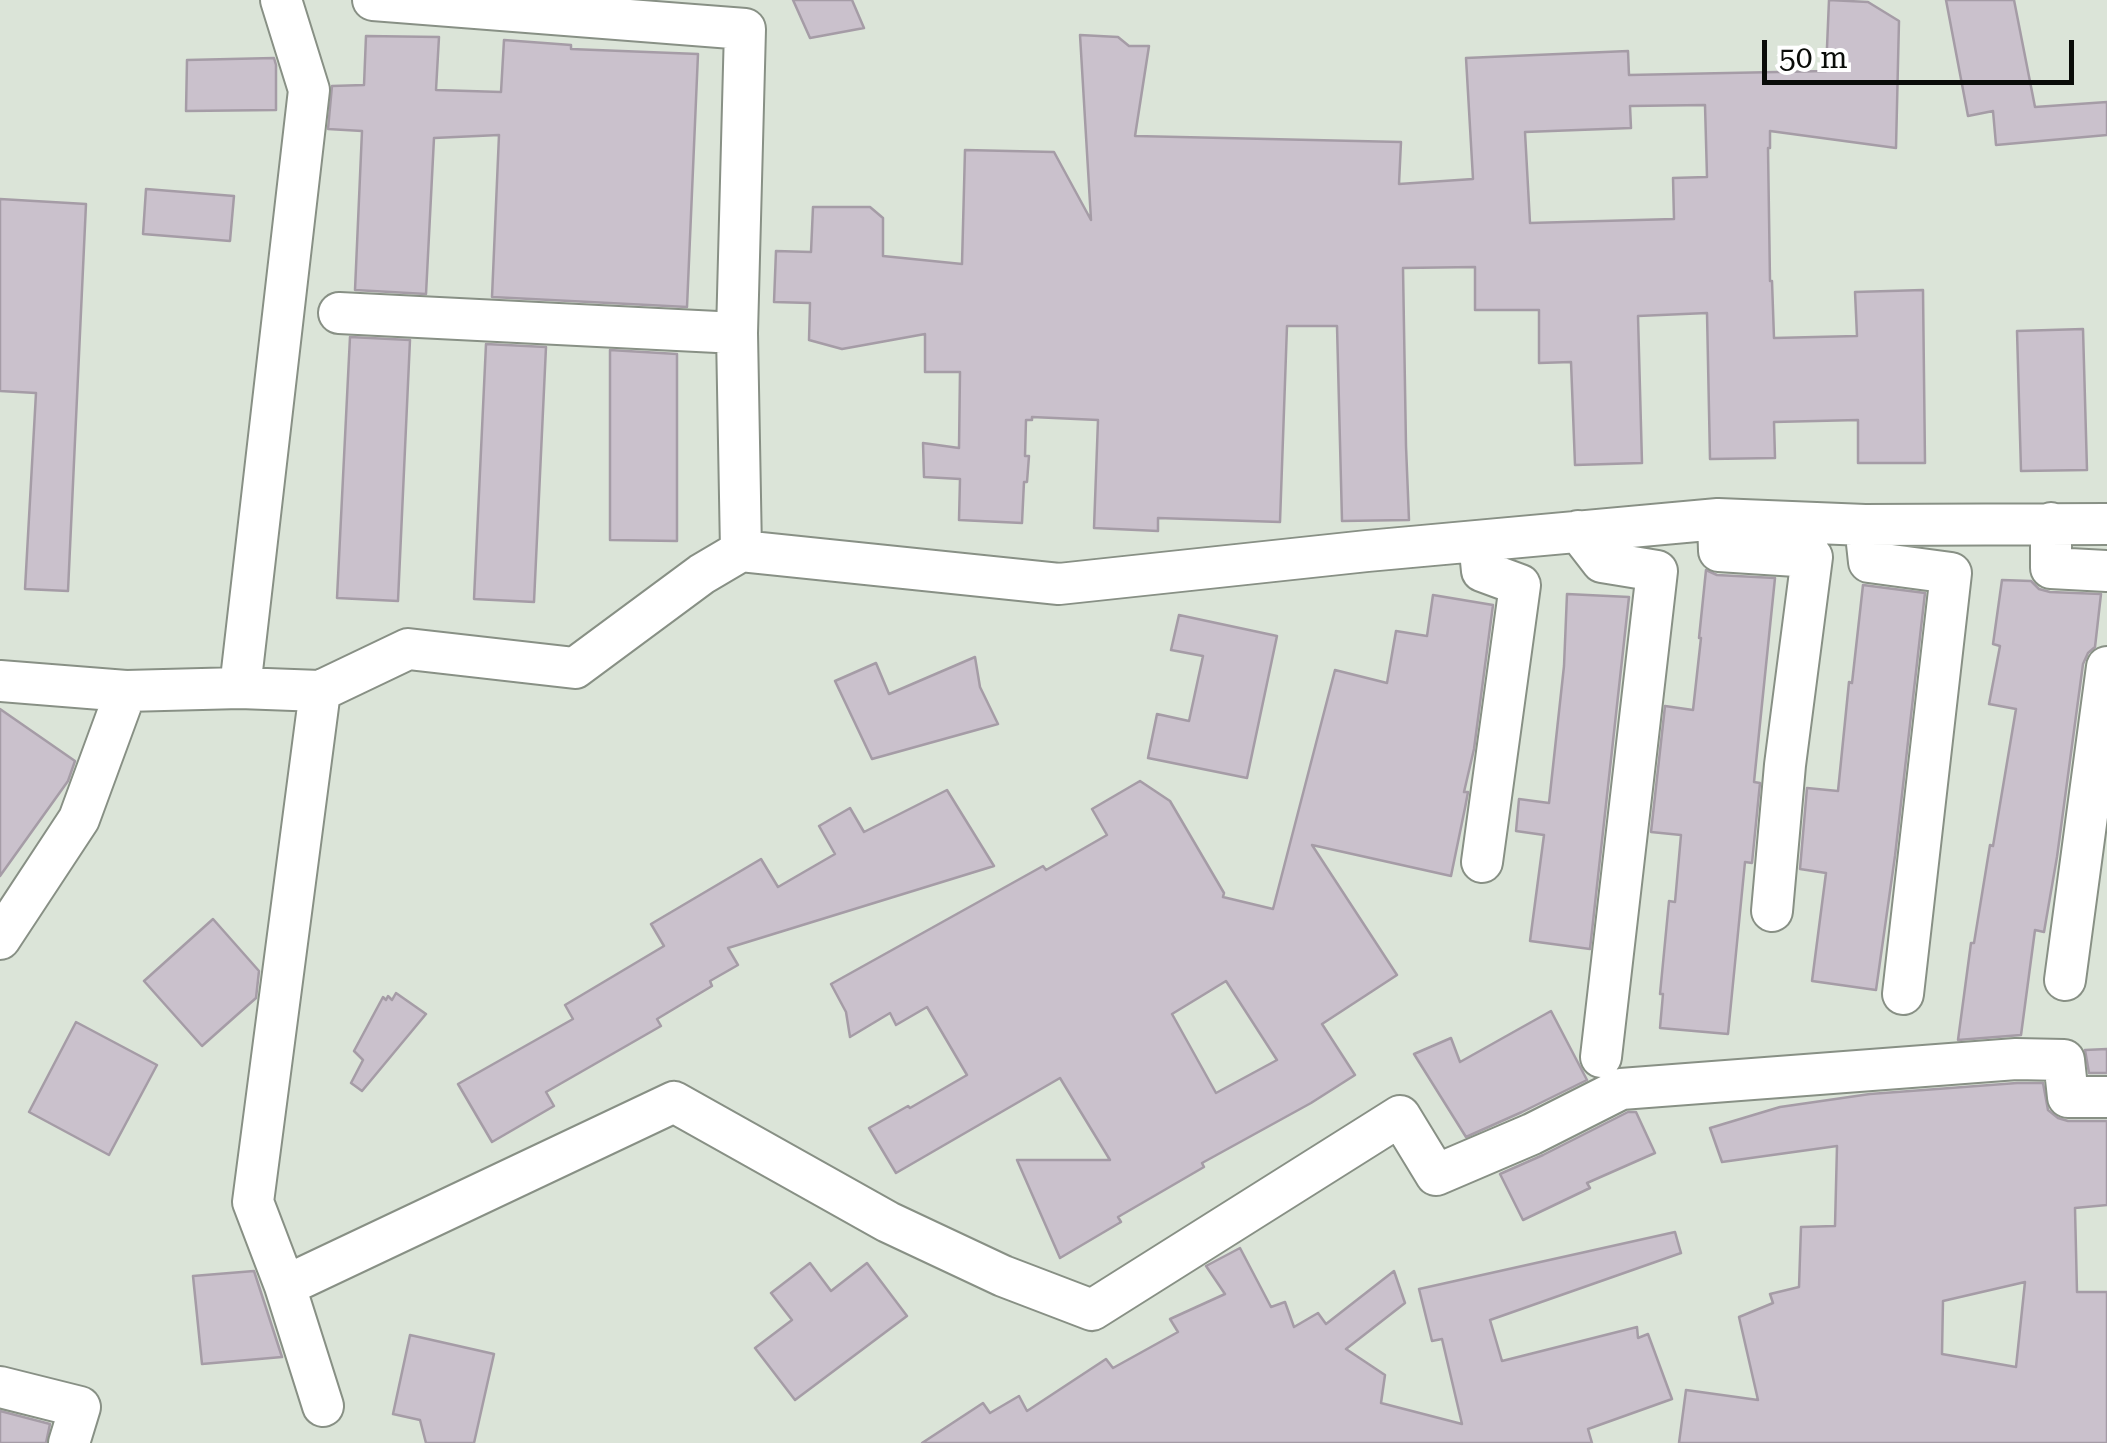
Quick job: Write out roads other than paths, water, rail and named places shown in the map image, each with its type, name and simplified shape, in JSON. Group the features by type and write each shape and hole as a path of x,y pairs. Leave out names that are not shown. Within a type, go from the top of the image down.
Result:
{"street":[{"path":"240,688 310,90 280,0"},
{"path":"373,0 746,29 736,332 741,550"},
{"path":"339,313 736,332"},
{"path":"1718,519 1720,551 1812,558 1785,765 1772,911"},
{"path":"0,681 126,692 240,688 320,691 408,648 575,668 702,574 741,550 1058,584 1718,519 1865,525 2107,524"},
{"path":"2051,523 2052,568 2107,571"},
{"path":"1865,525 1869,562 1951,573 1902,994"},
{"path":"1578,531 1602,562 1657,571 1601,1057"},
{"path":"1480,540 1482,571 1520,586 1482,862"},
{"path":"2065,980 2107,668"},
{"path":"320,691 253,1202 285,1286 323,1406"},
{"path":"0,939 79,819 126,692"},
{"path":"285,1286 674,1102 888,1222 1003,1276 1092,1310 1400,1116 1436,1175 1532,1134 1621,1088 2016,1060 2064,1060 2068,1096 2107,1096"},
{"path":"0,1387 80,1408 69,1443"}]}
